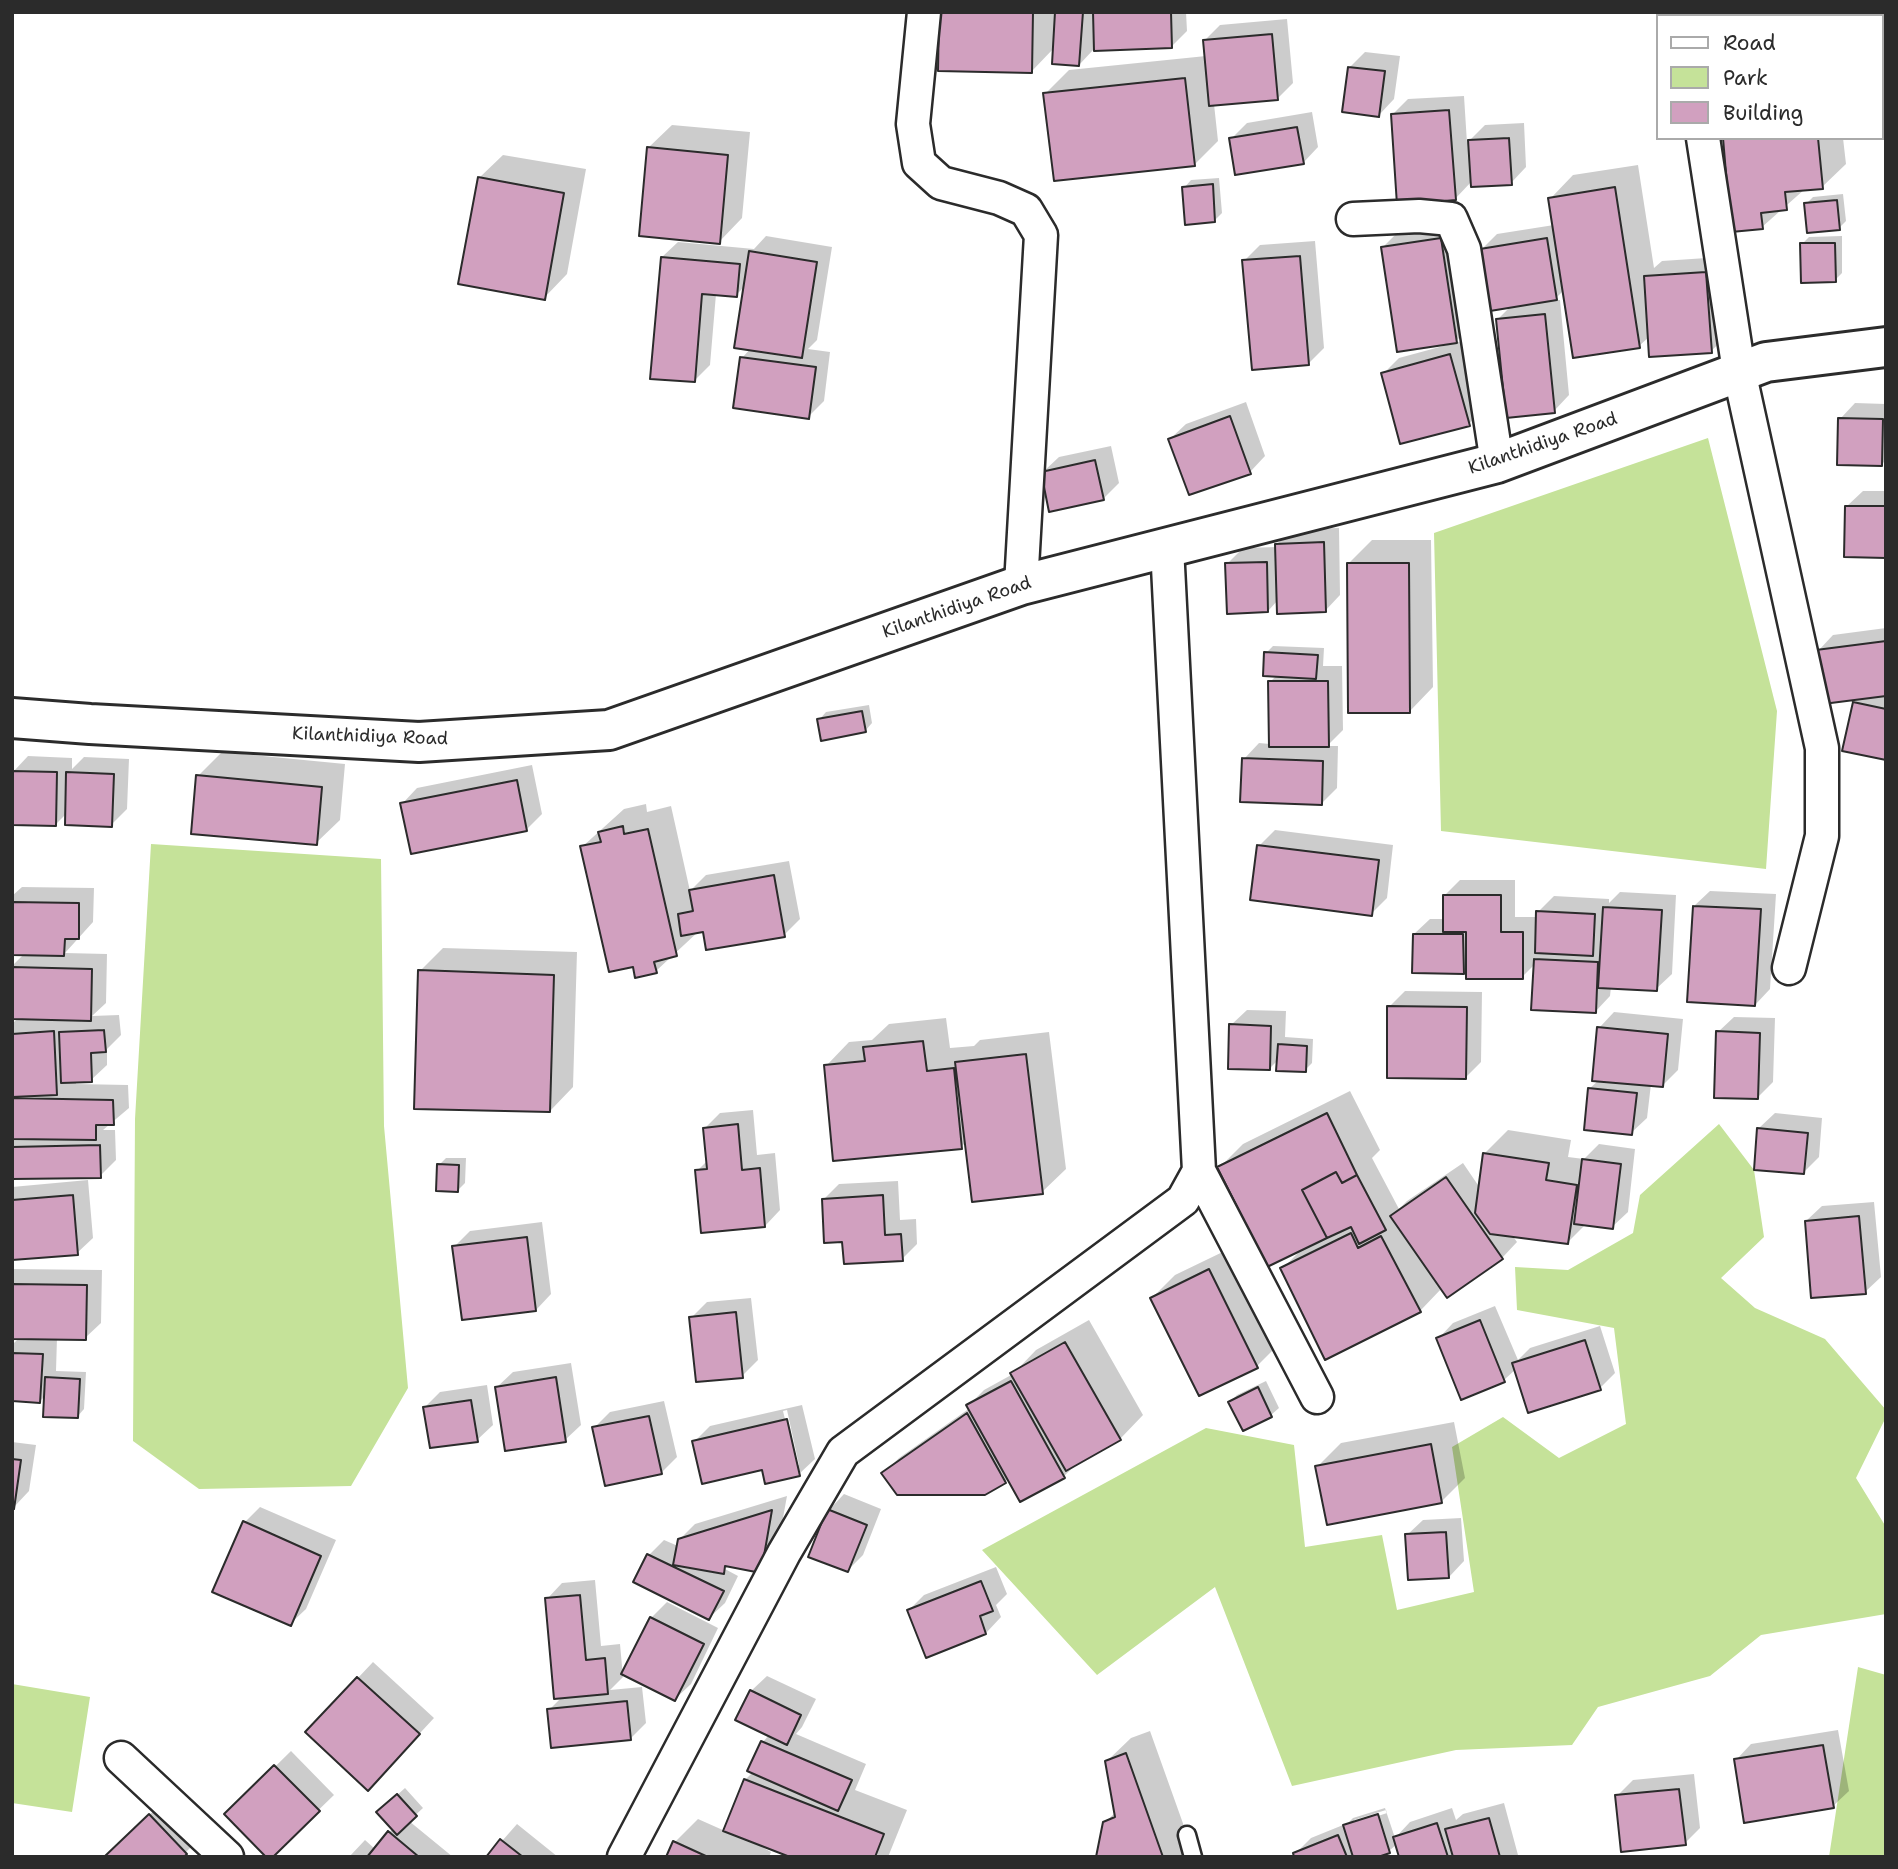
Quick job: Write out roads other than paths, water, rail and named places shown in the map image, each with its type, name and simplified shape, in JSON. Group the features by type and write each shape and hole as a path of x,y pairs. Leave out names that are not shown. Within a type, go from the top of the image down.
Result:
{"street":[{"path":"924,12 913,124 919,163 941,183 999,198 1026,209 1041,236 1021,585"},
{"path":"1703,140 1740,371 1822,748 1822,836 1789,968"},
{"path":"1353,219 1419,216 1451,219 1464,249 1497,463"},
{"name":"Kilanthidiya Road","path":"12,718 419,742 609,730 1021,585 1497,463 1766,362 1886,347"},
{"path":"1167,547 1199,1171 1317,1397"},
{"path":"624,1857 783,1553 844,1452 1183,1200 1199,1171"},
{"path":"121,1758 227,1857"}],"lane":[{"path":"1186,1835 1193,1857"}]}
